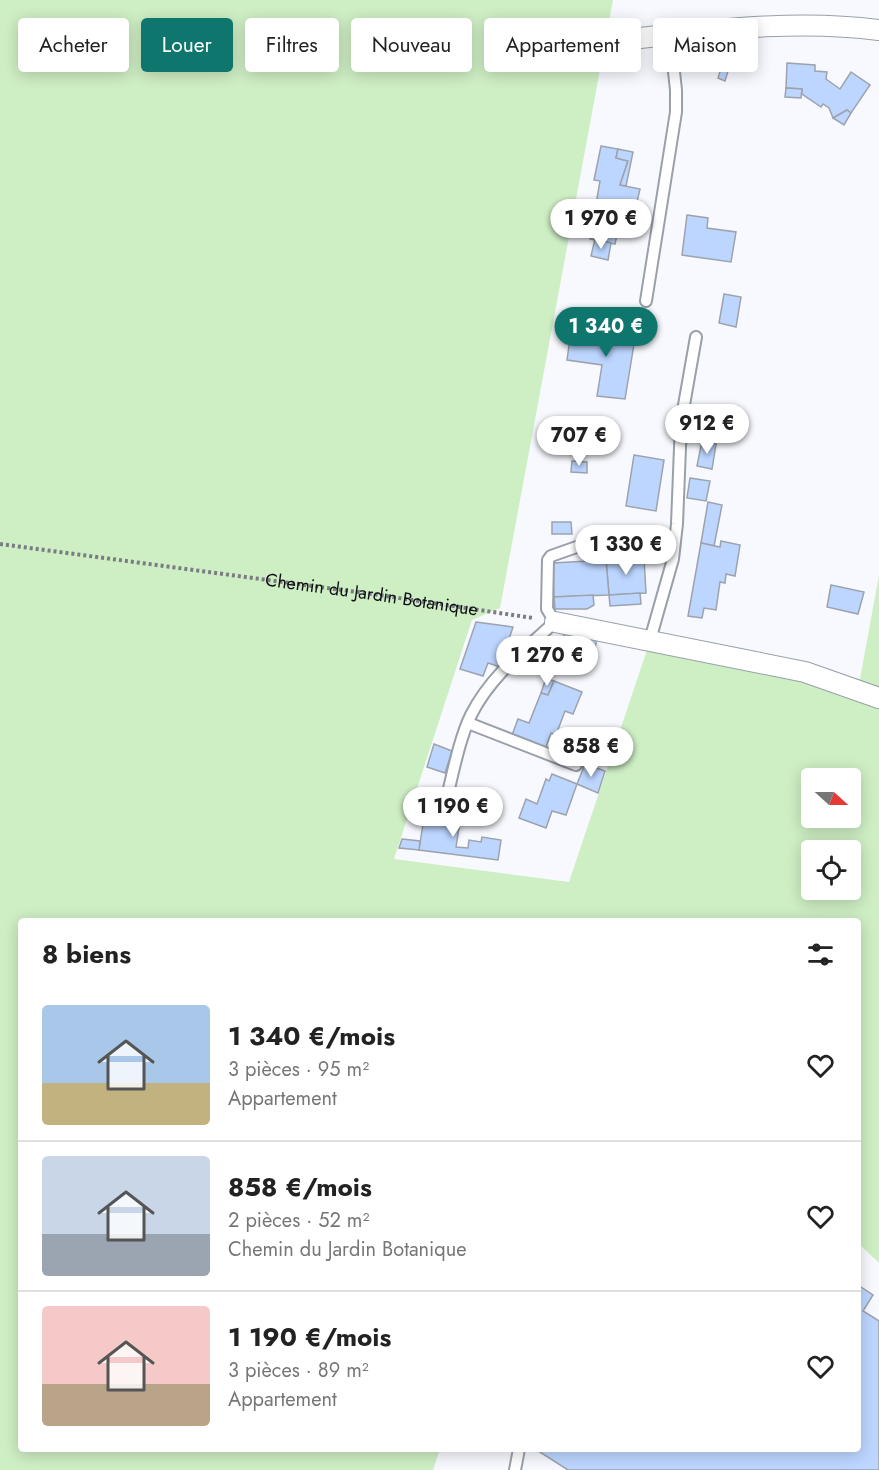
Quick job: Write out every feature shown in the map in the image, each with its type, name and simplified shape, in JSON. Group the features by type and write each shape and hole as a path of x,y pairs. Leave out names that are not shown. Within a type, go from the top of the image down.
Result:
{"street":[{"path":"758,26 856,27 879,30"},
{"path":"555,622 805,672 879,698"}],"lane":[{"path":"646,301 676,112 674,72"},
{"path":"650,640 673,559 677,524 680,434 696,337"},
{"path":"445,805 468,723 482,696 515,657 555,622 547,609 548,560 551,556 602,538"},
{"path":"468,723 576,765"},
{"path":"515,1470 518,1452"}],"path":[{"name":"Chemin du Jardin Botanique","path":"0,544 360,592 555,622"}],"green space":[{"path":"0,0 613,0 610,18 484,18 484,72 600,72 500,608 472,620 394,859 569,882 648,647 860,679 879,575 879,1263 861,1246 861,918 18,918 18,1452 439,1452 433,1470 0,1470"}],"building":[{"path":"787,63 815,65 815,71 827,72 826,79 840,89 851,72 870,85 851,113 847,110 833,118 829,108 823,104 821,107 802,94 802,89 786,88"},
{"path":"720,72 728,72 725,81 718,78"},
{"path":"786,88 802,89 801,98 785,97"},
{"path":"847,110 851,113 844,125 833,118"},
{"path":"601,146 618,149 616,158 628,161 620,185 640,189 633,219 621,216 615,244 590,239 600,181 594,180"},
{"path":"618,149 633,152 626,186 620,185 628,161 616,158"},
{"path":"687,215 708,218 707,228 736,232 731,262 682,255"},
{"path":"595,239 611,243 608,260 591,256"},
{"path":"724,294 741,297 736,327 719,323"},
{"path":"607,328 636,332 625,399 597,396 602,365 567,360 571,331 596,334 595,337 606,339"},
{"path":"702,441 716,444 712,469 697,466"},
{"path":"569,444 580,445 579,456 568,454"},
{"path":"634,455 664,460 656,511 626,506"},
{"path":"572,461 587,462 587,473 571,472"},
{"path":"690,478 710,481 706,501 687,498"},
{"path":"708,502 722,505 714,546 701,543"},
{"path":"552,522 571,522 572,534 552,534"},
{"path":"659,528 661,562 645,563 643,529"},
{"path":"643,529 644,558 620,559 618,530"},
{"path":"721,541 740,545 735,576 726,574 725,583 720,582 716,610 704,608 702,618 688,616 701,543 720,547"},
{"path":"644,558 646,593 609,595 606,560"},
{"path":"606,560 609,595 554,597 553,563"},
{"path":"831,585 864,592 858,614 827,607"},
{"path":"640,593 641,604 610,606 609,595"},
{"path":"593,595 594,605 587,609 555,609 554,597"},
{"path":"476,622 513,627 507,645 504,644 500,667 488,663 483,676 460,669"},
{"path":"564,634 597,638 595,649 562,642"},
{"path":"546,678 554,681 548,695 541,693"},
{"path":"554,681 582,692 573,714 565,711 556,735 551,733 546,747 512,735 518,719 529,723 541,693 548,695"},
{"path":"434,744 452,751 445,773 427,767"},
{"path":"585,764 605,771 598,793 577,784"},
{"path":"552,774 577,784 566,815 552,811 546,828 519,818 526,799 537,804 546,779 549,781"},
{"path":"425,811 461,815 456,847 468,848 469,840 481,842 482,837 501,840 498,860 419,850"},
{"path":"402,839 420,841 419,850 399,848"},
{"path":"861,1287 873,1295 863,1311 879,1321 879,1470 568,1470 540,1452 861,1452"}]}
